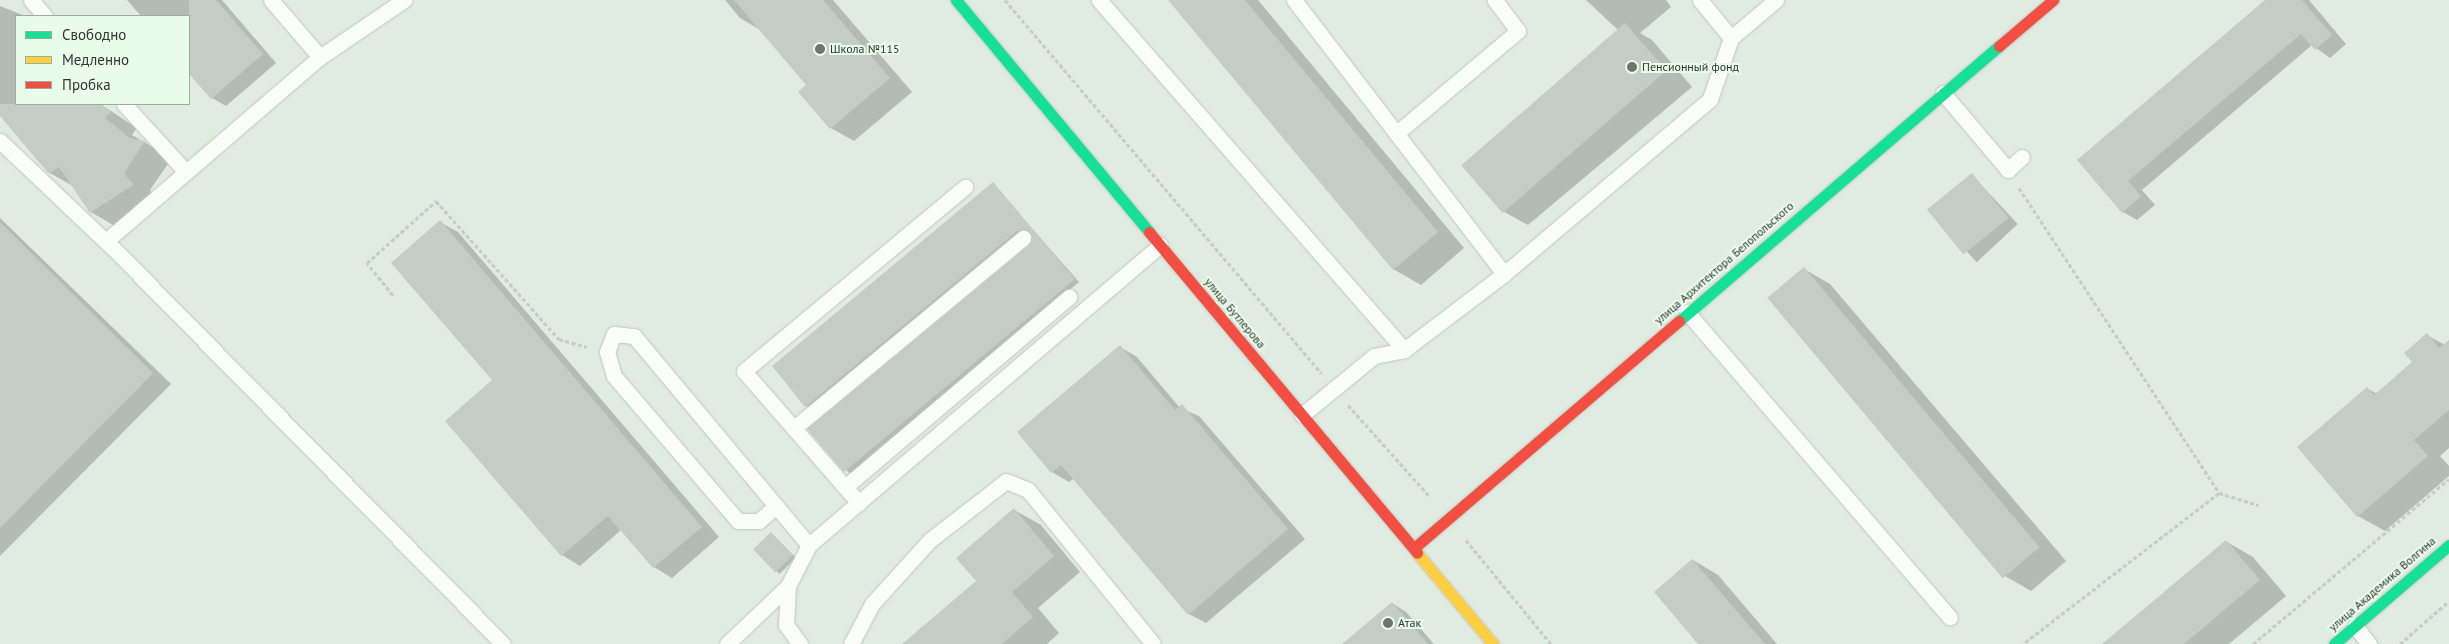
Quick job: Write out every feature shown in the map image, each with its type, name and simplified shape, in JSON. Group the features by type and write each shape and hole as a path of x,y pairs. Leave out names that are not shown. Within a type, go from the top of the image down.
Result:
{"street":[{"name":"улица Архитектора Белопольского","path":"1414,548 2053,0"},
{"name":"улица Бутлерова","path":"962,2 1160,245 1492,644"},
{"name":"улица Академика Волгина","path":"2334,644 2449,545"}],"lane":[{"path":"31,0 44,15"},
{"path":"271,0 320,57"},
{"path":"106,241 320,57 404,0"},
{"path":"1099,0 1404,350"},
{"path":"1294,0 1398,132 1504,274"},
{"path":"1398,132 1518,31 1495,0"},
{"path":"1700,0 1731,38"},
{"path":"1302,415 1374,356 1404,350 1504,274 1710,100 1731,38 1776,0"},
{"path":"1943,93 2008,170 2022,157"},
{"path":"125,105 186,172"},
{"path":"0,141 106,241 503,644"},
{"path":"859,503 744,371 965,187"},
{"path":"794,428 1023,238"},
{"path":"727,644 788,586 809,545 1160,245"},
{"path":"845,487 1070,297"},
{"path":"1687,312 1950,618"},
{"path":"776,506 759,521 738,521 614,376 607,352 614,334 634,336 809,545"},
{"path":"851,644 872,604 930,540 1006,480 1028,490 1153,644"},
{"path":"788,586 786,625 800,644"},
{"path":"2355,626 2370,644"}],"path":[{"path":"1005,0 1334,390 1448,518 1551,644"},
{"path":"2008,170 2219,493 2258,505"},
{"path":"393,295 366,263 436,201 559,339 607,352"},
{"path":"2253,644 2449,479"},
{"path":"2023,644 2219,493"},
{"path":"2400,644 2449,601"}],"building":[{"path":"189,0 216,0 263,54 211,99 190,75"},
{"name":"Школа №115","path":"734,0 823,0 890,78 830,129 798,92 806,85"},
{"path":"1168,0 1245,0 1438,232 1393,270"},
{"path":"2265,0 2302,0 2332,35 2315,50 2301,34 2128,181 2141,196 2122,213 2077,160"},
{"path":"1625,23 1666,71 1503,213 1461,165"},
{"path":"0,104 100,105 111,112 105,118 130,138 145,141 124,173 133,185 90,213 59,167 49,174 0,116"},
{"path":"1972,173 2009,218 1963,255 1927,210"},
{"path":"993,182 1075,279 844,472 807,429 1029,245 1030,232 1017,231 805,407 772,366"},
{"path":"440,220 702,527 653,568 608,516 561,556 445,421 492,380 391,263"},
{"path":"0,222 153,373 0,528"},
{"path":"1804,267 2039,547 2002,578 1767,298"},
{"path":"2427,333 2439,348 2449,340 2449,410 2414,440 2428,456 2357,517 2297,447 2367,387 2374,395 2412,362 2404,353"},
{"path":"1120,345 1175,410 1182,404 1288,529 1188,615 1061,465 1051,473 1017,432"},
{"path":"1014,508 1054,556 1012,592 1033,617 1002,644 902,644 976,581 956,558"},
{"path":"771,532 793,555 775,572 753,549"},
{"path":"2226,540 2260,580 2184,644 2102,644"},
{"path":"1692,559 1765,644 1698,644 1654,592"},
{"name":"Атак","path":"1392,602 1428,644 1342,644"}],"traffic: fast":[{"path":"956,0 1149,232"},
{"path":"1679,321 1999,46"},
{"path":"2334,644 2449,545"}],"traffic: slow":[{"path":"1417,553 1493,644"}],"traffic: jam":[{"path":"1999,46 2053,0"},
{"path":"1149,232 1417,553"},
{"path":"1414,548 1679,321"}],"place":[{"name":"Школа №115","path":"820,49"},
{"name":"Пенсионный фонд","path":"1632,67"},
{"name":"Атак","path":"1388,623"}]}
